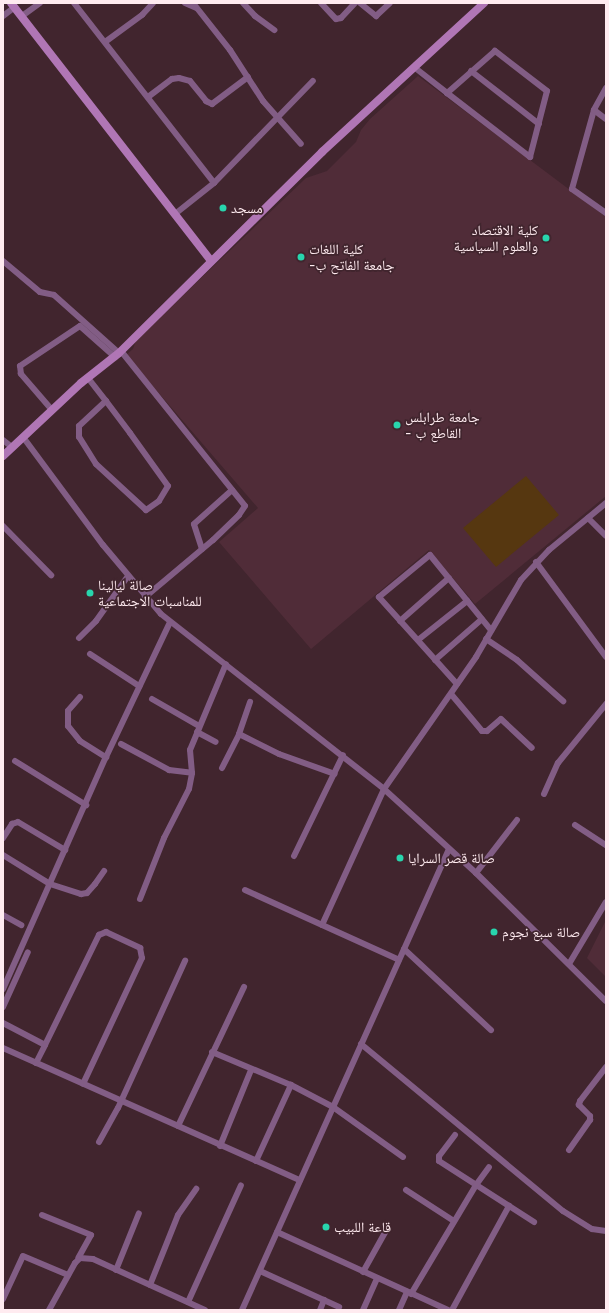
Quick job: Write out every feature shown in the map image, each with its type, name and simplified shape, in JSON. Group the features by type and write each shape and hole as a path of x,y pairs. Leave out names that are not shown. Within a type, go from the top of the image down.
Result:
{"street":[{"path":"22,16 40,3"},
{"path":"74,3 214,183"},
{"path":"105,42 142,15 152,3"},
{"path":"185,3 197,5 248,78 278,118 301,144"},
{"path":"243,3 255,16 274,30"},
{"path":"321,3 336,19 341,18 355,3"},
{"path":"360,3 376,16 390,3"},
{"path":"3,456 52,410 118,353 211,261 414,67 484,3"},
{"path":"3,16 13,5 211,261"},
{"path":"414,67 447,93 530,157 547,91 495,51 447,93"},
{"path":"471,71 539,124"},
{"path":"148,97 172,79 179,78 190,81 206,101 212,104 248,78"},
{"path":"175,214 214,183 313,81"},
{"path":"606,88 594,110 572,189 606,214"},
{"path":"594,110 606,119"},
{"path":"3,260 40,292 54,295 118,353 244,504 244,510 202,550 145,597"},
{"path":"52,410 21,374 20,366 80,326 118,353"},
{"path":"88,378 106,401 168,486 159,501 146,510 96,464 79,437 79,426 106,401"},
{"path":"23,437 70,503 128,576 145,597 170,622 343,755 384,789 476,873 606,1001"},
{"path":"3,440 12,447"},
{"path":"202,550 194,524 232,490"},
{"path":"322,925 384,789 458,684 521,580 536,562 606,503"},
{"path":"588,518 606,536"},
{"path":"3,526 51,575"},
{"path":"458,684 378,597 430,554 491,630"},
{"path":"536,562 606,657"},
{"path":"79,638 96,621 128,576"},
{"path":"400,621 449,578"},
{"path":"418,640 467,601"},
{"path":"436,660 482,619"},
{"path":"3,989 106,757 170,622"},
{"path":"486,639 518,660 563,701"},
{"path":"90,654 139,686"},
{"path":"140,899 164,838 189,789 192,773 190,750 226,664"},
{"path":"451,694 482,731 487,731 501,719 532,748"},
{"path":"80,697 68,711 68,726 80,741 106,757"},
{"path":"152,699 216,742"},
{"path":"222,768 239,734 250,702"},
{"path":"544,794 558,763 606,704"},
{"path":"239,734 279,754 335,774"},
{"path":"120,744 169,770 192,773"},
{"path":"294,856 343,755"},
{"path":"15,761 86,805"},
{"path":"476,873 517,820"},
{"path":"3,838 12,824 18,822 65,850"},
{"path":"575,825 606,845"},
{"path":"242,1310 449,849"},
{"path":"3,855 50,884 81,894 87,893 104,871"},
{"path":"244,890 399,960"},
{"path":"569,964 606,902"},
{"path":"3,915 21,925"},
{"path":"36,1063 99,935 106,932 140,948 142,958 83,1084"},
{"path":"404,948 491,1030"},
{"path":"3,1007 28,952"},
{"path":"99,1142 121,1101 185,961"},
{"path":"178,1126 244,987"},
{"path":"3,1023 45,1045"},
{"path":"361,1044 563,1211 592,1229 606,1231"},
{"path":"3,1048 220,1146 300,1180"},
{"path":"212,1052 291,1086 333,1107 403,1157"},
{"path":"569,1150 590,1120 590,1116 579,1105 580,1101 606,1067"},
{"path":"220,1146 251,1070"},
{"path":"256,1161 291,1086"},
{"path":"455,1135 438,1159 534,1222"},
{"path":"399,1310 476,1184 489,1167"},
{"path":"188,1302 241,1185"},
{"path":"150,1285 178,1215 196,1189"},
{"path":"406,1190 454,1221"},
{"path":"452,1310 509,1206"},
{"path":"116,1270 138,1213"},
{"path":"42,1215 91,1235 49,1310"},
{"path":"363,1272 388,1227"},
{"path":"277,1232 448,1310"},
{"path":"3,1299 23,1256 68,1275"},
{"path":"78,1258 93,1259 205,1310"},
{"path":"260,1271 339,1307"},
{"path":"363,1310 377,1278"},
{"path":"320,1310 324,1300"}],"shaded area":[{"name":"جامعة طرابلس - القاطع ب","path":"418,76 606,217 606,496 475,604 429,550 311,649 219,542 258,508 126,355 133,349 136,340 306,178 327,171 356,142 361,130 370,119"},
{"path":"526,476 559,515 496,567 463,528"},
{"path":"606,920 606,977 587,958"}],"place":[{"name":"مسجد","path":"223,208"},
{"name":"كلية الاقتصاد والعلوم السياسية","path":"546,238"},
{"name":"كلية اللغات -جامعة الفاتح ب","path":"301,257"},
{"name":"جامعة طرابلس - القاطع ب","path":"397,425"},
{"name":"صالة ليالينا للمناسبات الاجتماعية","path":"90,593"},
{"name":"صالة قصر السرايا","path":"400,858"},
{"name":"صالة سبع نجوم","path":"494,932"},
{"name":"قاعة اللبيب","path":"326,1227"}]}
